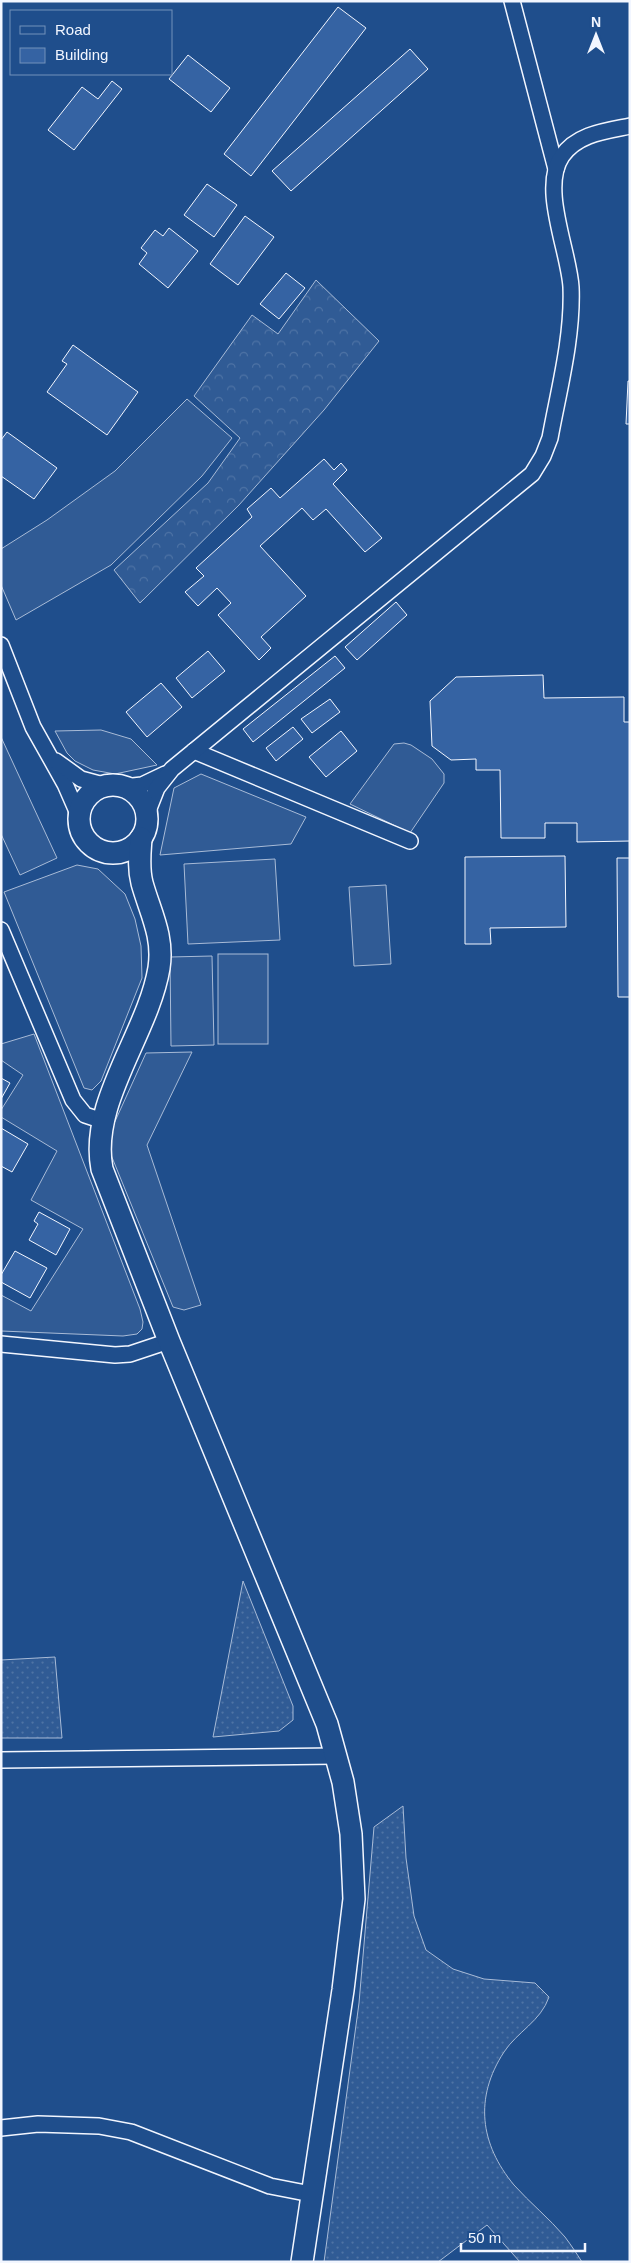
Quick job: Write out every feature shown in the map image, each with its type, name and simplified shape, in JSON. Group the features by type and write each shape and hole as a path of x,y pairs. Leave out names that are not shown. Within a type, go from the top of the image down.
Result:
{"main road":[{"path":"101,851 112,853 124,851 141,838 146,828 146,816 140,798 115,786 88,796 81,805 79,816 80,830 89,844 101,851 117,858 142,884"},
{"path":"141,838 139,856 142,884 155,922 159,943 159,966 148,1005 103,1121 99,1140 102,1169 169,1341 318,1702 343,1782 351,1834 354,1899 344,1990 302,2262"}],"street":[{"path":"512,1 556,170"},
{"path":"47,754 81,779 115,786 142,785 172,769 532,474 543,456 550,438 570,322 571,285 554,191 556,170 562,156 575,142 597,132 630,126"},
{"path":"1,645 33,727 65,784 79,816"},
{"path":"194,752 410,841"},
{"path":"146,816 157,788 172,769"},
{"path":"1,930 5,949 73,1100 85,1115 103,1121"},
{"path":"1,1344 115,1355 130,1354 169,1341"},
{"path":"1,1760 336,1756"},
{"path":"1,2128 38,2124 99,2126 131,2132 270,2186 311,2194"}],"green space":[{"path":"316,280 379,341 324,410 239,505 140,603 114,570 208,483 240,438 194,396 252,315 278,334"},
{"path":"243,1581 293,1706 293,1720 279,1731 213,1737"},
{"path":"55,1657 62,1738 1,1738 1,1660"},
{"path":"403,1806 406,1858 414,1916 426,1950 453,1969 484,1979 535,1983 549,1997 535,2020 509,2045 494,2069 485,2103 485,2120 488,2137 503,2169 514,2185 565,2237 582,2262 520,2262 487,2225 438,2262 324,2262 359,2003 374,1827"}],"shaded area":[{"path":"187,399 232,438 202,476 111,565 16,620 1,585 1,549 47,520 115,471"},
{"path":"101,730 131,739 157,765 115,774 93,770 75,761 67,753 55,731"},
{"path":"1,737 57,858 20,875 1,834"},
{"path":"404,743 411,745 432,759 444,774 444,783 410,833 350,804 394,744"},
{"path":"201,774 306,817 291,844 160,855 174,788"},
{"path":"275,859 280,940 188,944 184,864"},
{"path":"77,865 98,869 125,894 135,919 141,946 142,978 101,1081 92,1090 84,1088 4,892"},
{"path":"386,885 391,964 354,966 349,887"},
{"path":"218,954 268,954 268,1044 218,1044"},
{"path":"212,956 214,1045 171,1046 170,957"},
{"path":"34,1034 140,1309 143,1322 142,1329 137,1334 123,1336 1,1331 1,1295 31,1311 83,1229 31,1200 57,1151 1,1117 1,1110 23,1075 1,1060 1,1044"},
{"path":"192,1052 147,1145 201,1305 184,1310 173,1307 109,1150 112,1128 146,1053"}],"building":[{"path":"338,7 366,28 251,176 224,154"},
{"path":"410,49 428,69 291,191 272,171"},
{"path":"188,55 230,88 211,112 169,79"},
{"path":"112,81 122,89 74,150 48,130 82,87 98,99"},
{"path":"207,184 237,205 214,237 184,215"},
{"path":"245,216 274,237 238,285 210,264"},
{"path":"169,228 198,251 168,288 139,264 147,253 141,248 155,230 163,236"},
{"path":"286,273 305,288 279,319 260,304"},
{"path":"73,345 138,392 107,435 47,392 67,364 62,361"},
{"path":"628,381 630,381 630,424 626,424"},
{"path":"7,432 57,468 34,499 1,476 1,440"},
{"path":"324,459 334,470 341,463 347,470 333,484 382,538 365,552 326,509 313,520 302,508 260,546 306,596 261,637 271,648 259,660 218,615 231,603 217,588 198,606 185,592 204,576 196,568 252,517 247,509 271,488 280,498"},
{"path":"396,602 407,615 357,660 345,647"},
{"path":"208,651 225,671 192,698 176,678"},
{"path":"335,656 345,668 253,742 243,729"},
{"path":"543,675 544,698 624,697 624,722 630,722 630,841 577,842 577,823 545,823 545,838 501,838 500,770 476,770 476,759 451,760 432,746 430,701 456,677"},
{"path":"161,683 182,707 147,737 126,712"},
{"path":"330,699 340,712 312,733 301,719"},
{"path":"293,727 303,739 276,761 266,748"},
{"path":"341,731 357,751 326,777 309,757"},
{"path":"565,856 566,927 490,928 491,944 465,944 465,857"},
{"path":"617,858 630,858 630,997 618,997"},
{"path":"1,1078 10,1083 1,1099"},
{"path":"1,1128 28,1144 12,1172 1,1166"},
{"path":"39,1212 70,1229 56,1255 29,1240 38,1224 34,1221"},
{"path":"15,1251 47,1268 30,1298 1,1282 1,1275"}]}
